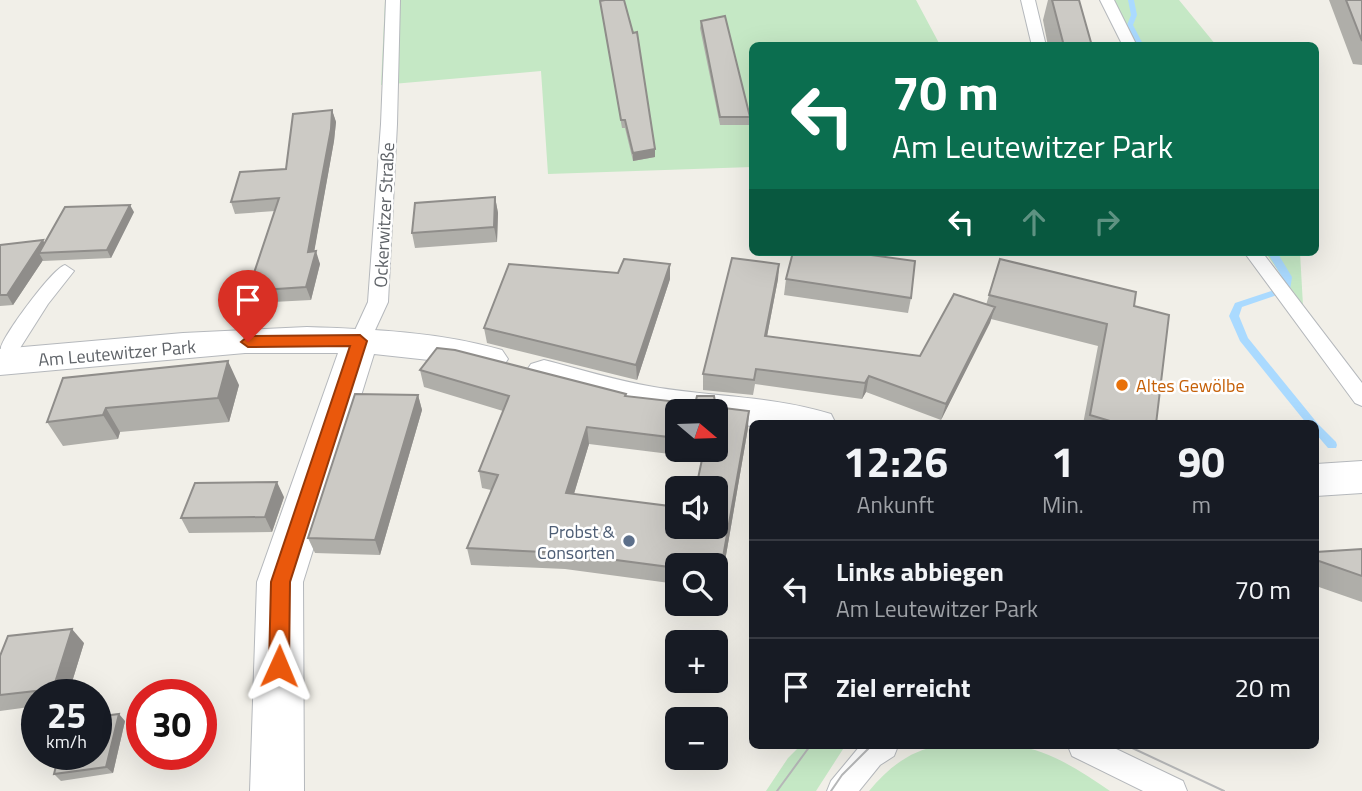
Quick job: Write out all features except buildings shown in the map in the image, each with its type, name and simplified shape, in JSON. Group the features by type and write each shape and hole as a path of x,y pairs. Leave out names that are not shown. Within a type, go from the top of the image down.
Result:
{"street":[{"name":"Am Leutewitzer Park","path":"0,362 248,342 360,341 459,352 654,401 753,412 796,420"},
{"name":"Ockerwitzer Straße","path":"277,791 280,582 360,341"},
{"path":"1319,481 1362,477"}],"lane":[{"name":"Ockerwitzer Straße","path":"360,341 378,302 389,124 393,0"},
{"path":"1028,0 1039,42"},
{"path":"1094,0 1110,6 1128,42"},
{"path":"1257,256 1362,398"},
{"path":"0,362 41,300 65,271"},
{"path":"841,791 870,755 879,749"},
{"path":"1088,749 1173,791"}],"green space":[{"path":"385,0 916,0 938,42 749,42 749,167 548,174 541,71 381,85"},
{"path":"1112,0 1179,0 1214,42 1133,42"},
{"path":"1268,256 1300,256 1303,306"},
{"path":"797,749 843,749 816,791 766,791"},
{"path":"926,749 1032,749 1065,763 1110,791 869,791 883,775"}],"waterway":[{"path":"1131,0 1134,15 1130,25 1139,42"},
{"path":"1274,256 1287,277 1287,288"},
{"path":"1274,293 1238,305 1234,316 1244,339 1310,420"},
{"path":"1319,430 1332,445"}],"tram line":[{"path":"777,791 808,749"},
{"path":"831,791 842,775 868,749"},
{"path":"1134,749 1224,791"}],"place":[{"name":"Altes Gewölbe","path":"1122,385"},
{"name":"Probst & Consorten","path":"629,541"}],"route":[{"path":"248,342 360,341 280,582 279,666"}]}
